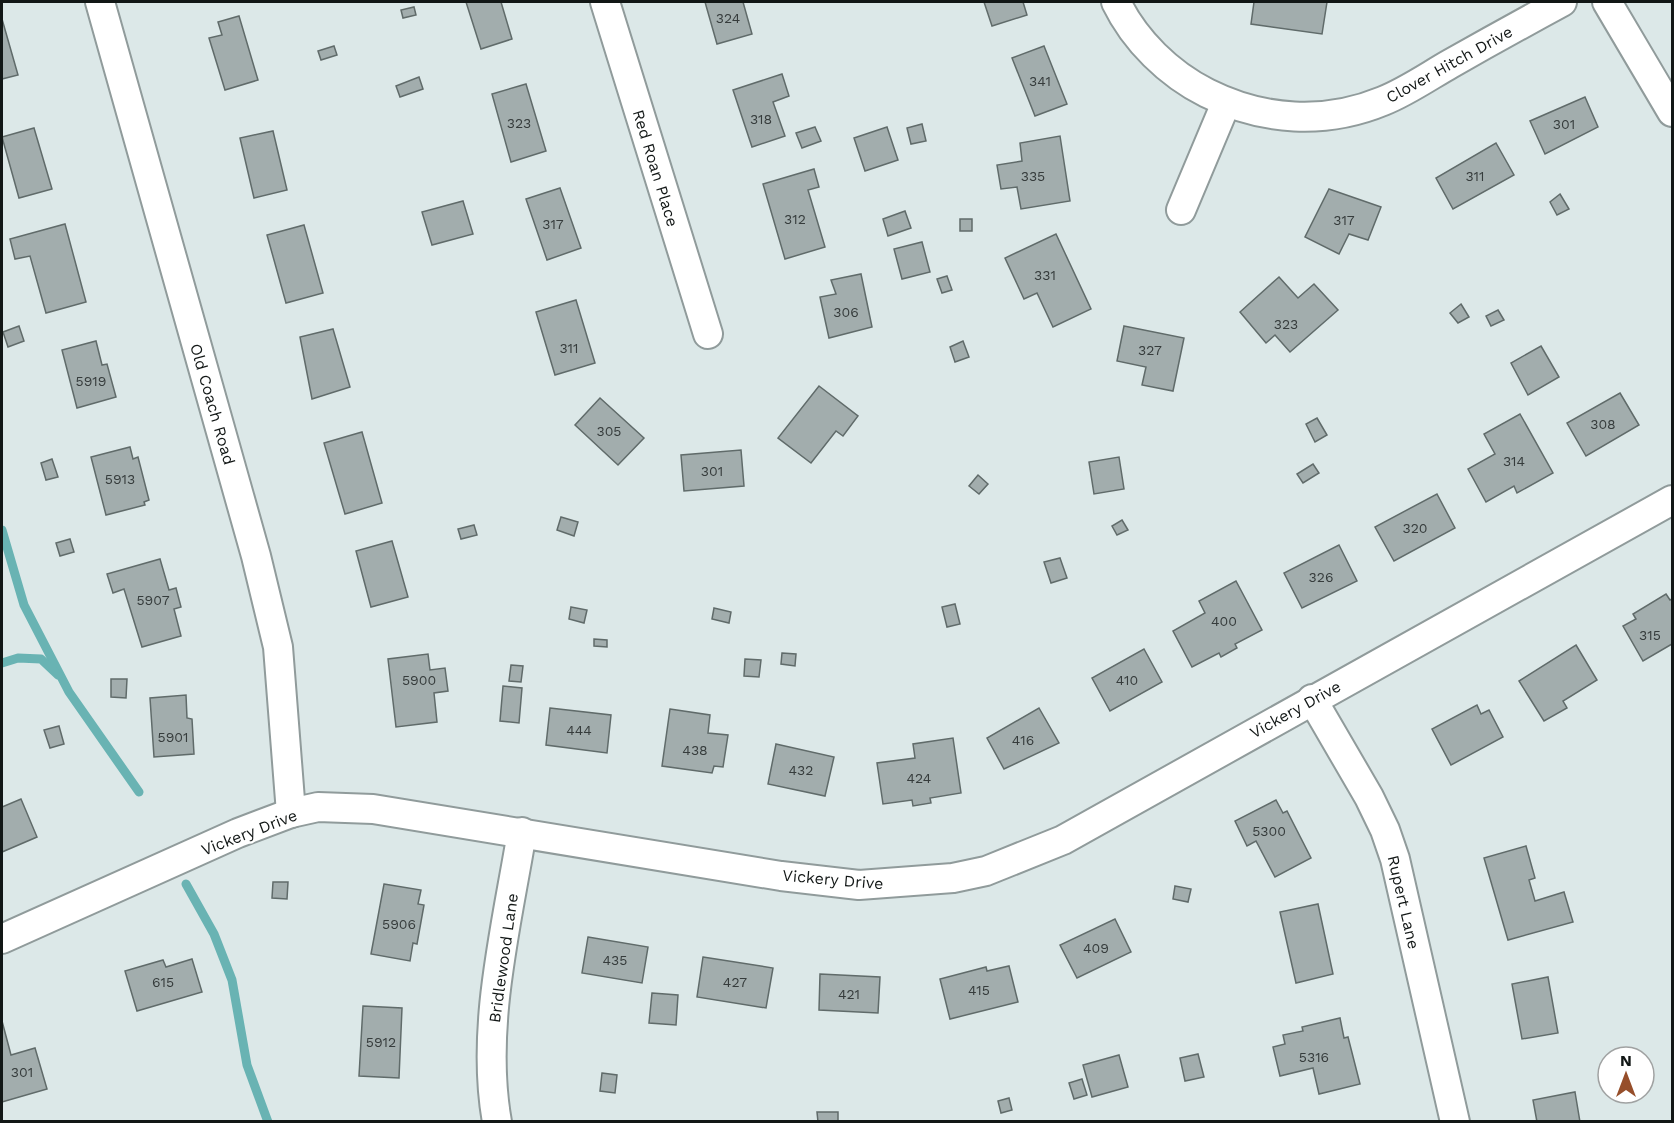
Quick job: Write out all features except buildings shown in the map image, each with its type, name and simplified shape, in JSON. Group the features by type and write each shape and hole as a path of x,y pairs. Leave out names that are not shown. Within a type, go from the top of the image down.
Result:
{"street":[{"name":"Old Coach Road","path":"100,2 256,556 278,647 291,813"},
{"name":"Red Roan Place","path":"605,2 708,334"},
{"name":"Clover Hitch Drive","path":"1116,2 1129,23 1157,58 1192,86 1227,103 1275,116 1320,117 1342,114 1384,101 1562,2"},
{"path":"1607,2 1672,112"},
{"path":"1181,210 1227,103"},
{"name":"Vickery Drive","path":"2,939 291,813 318,807 373,809 781,876 860,885 953,878 986,871 1063,840 1672,500"},
{"name":"Rupert Lane","path":"1312,699 1386,830 1395,859 1455,1122"},
{"name":"Bridlewood Lane","path":"497,1122 492,1034 522,832"}],"waterway":[{"path":"2,530 24,605 69,692 139,792"},
{"path":"2,663 18,658 41,659 58,675"},
{"path":"186,884 214,934 232,980 247,1065 268,1122"}]}
